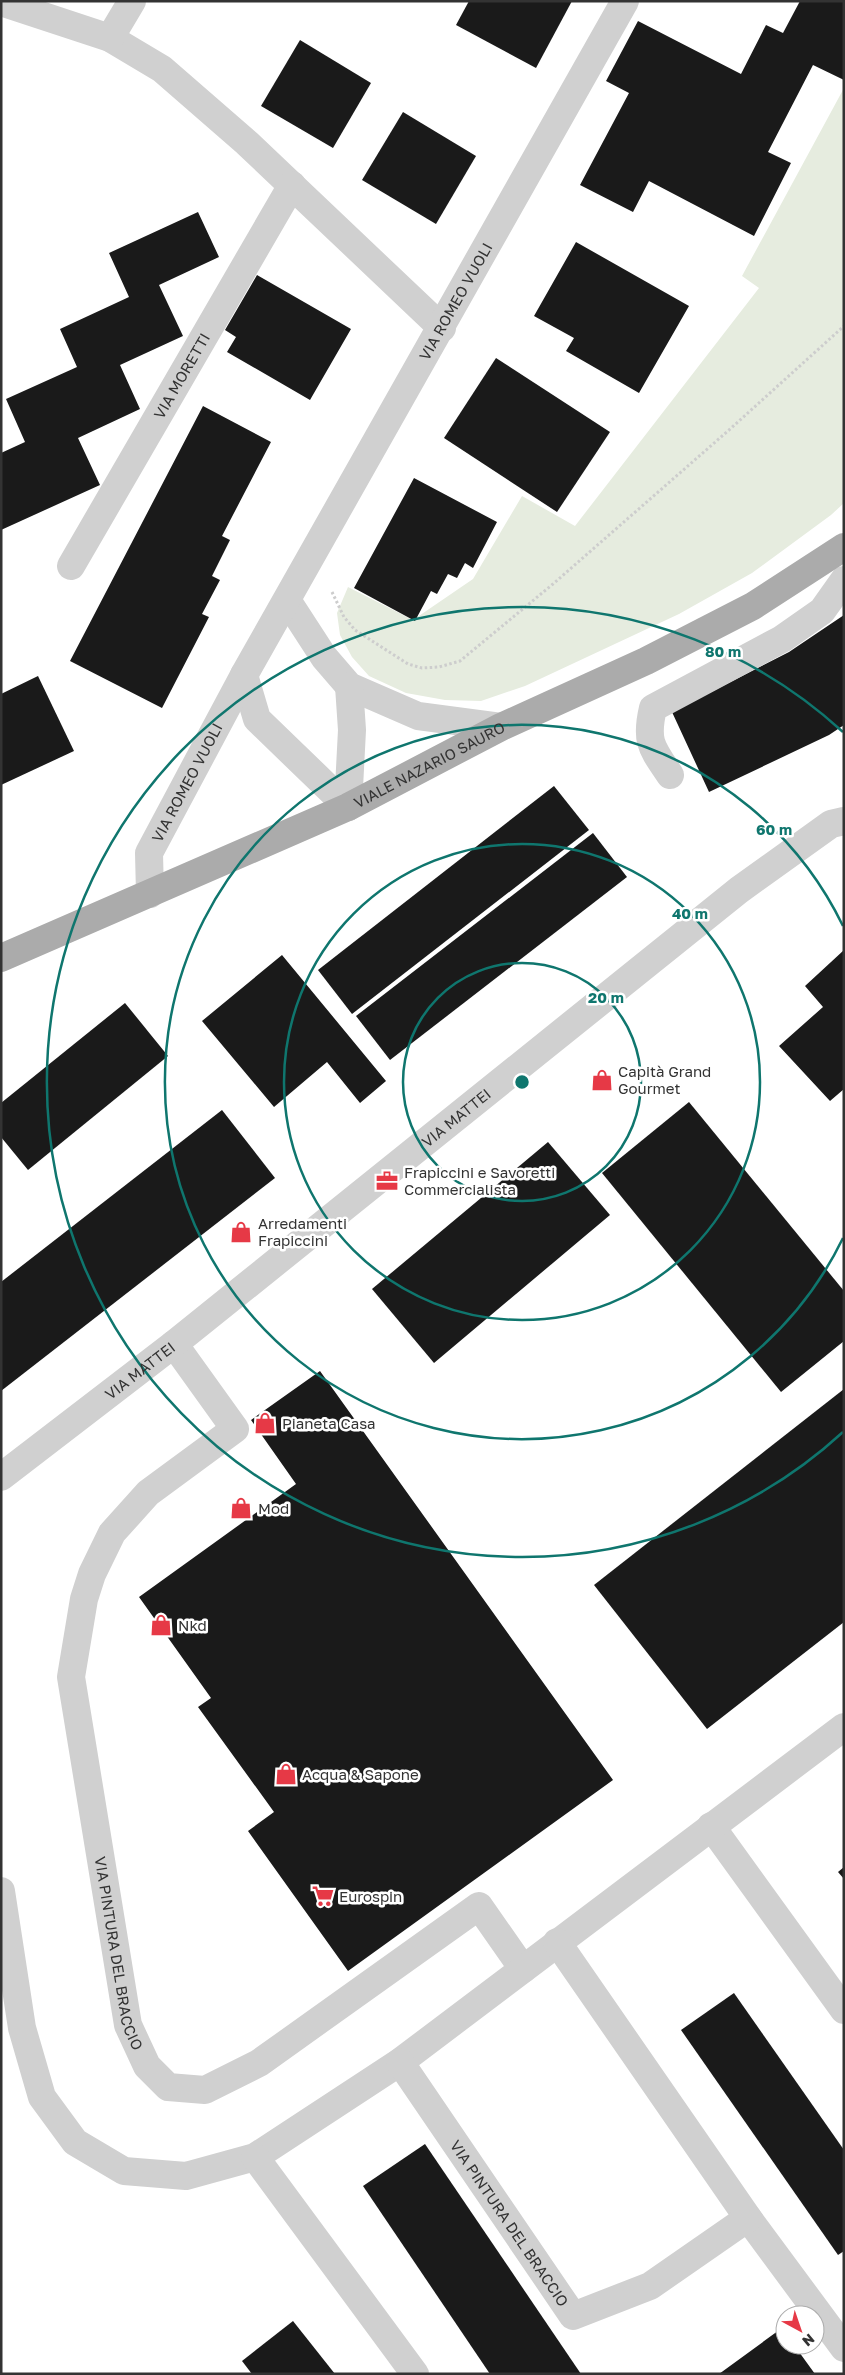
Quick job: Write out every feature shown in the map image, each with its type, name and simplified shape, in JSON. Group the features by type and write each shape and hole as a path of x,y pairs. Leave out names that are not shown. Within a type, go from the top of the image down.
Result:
{"main road":[{"name":"VIALE NAZARIO SAURO","path":"1,958 348,807 501,727 646,661 753,606 844,547"}],"street":[{"path":"110,38 132,1"},
{"name":"VIA ROMEO VUOLI","path":"150,894 149,853 244,675 626,1"},
{"path":"1,2 110,38 162,69 247,143 442,328"},
{"name":"VIA MORETTI","path":"72,566 292,185"},
{"path":"670,775 652,748 648,730 653,708 782,639 822,611 844,580"},
{"path":"287,600 324,657 350,686 418,716 501,727"},
{"path":"244,675 257,719 348,807"},
{"path":"348,807 352,730 350,686"},
{"name":"VIA MATTEI","path":"1,1478 174,1344 739,890 831,824 844,821"},
{"name":"VIA PINTURA DEL BRACCIO","path":"174,1344 235,1429 148,1493 112,1533 92,1574 84,1600 71,1677 128,2025 147,2066 168,2087 205,2090 259,2063 479,1906 523,1969"},
{"path":"1,1891 22,2028 42,2097 75,2142 124,2171 186,2176 255,2158 400,2062 844,1727"},
{"path":"711,1826 844,2010"},
{"path":"557,1942 748,2218 844,2348"},
{"name":"VIA PINTURA DEL BRACCIO","path":"400,2062 573,2316 650,2286 748,2218"},
{"path":"255,2158 415,2374"}],"path":[{"path":"306,567 335,594 344,617 355,630 388,652 408,664 422,668 439,667 460,661 590,552 844,326"}],"shaded area":[{"path":"844,88 844,503 831,515 752,573 679,614 525,686 481,701 445,700 406,693 369,676 352,657 340,635 337,613 348,587 413,620 473,579 522,496 575,526 759,288 742,276"}],"building":[{"path":"469,1 572,1 536,68 456,25"},
{"path":"800,1 844,1 844,80 813,65 768,152 791,163 754,236 649,181 633,212 580,185 629,93 606,81 638,21 741,74 766,25 783,33"},
{"path":"300,40 371,83 333,148 261,106"},
{"path":"403,112 476,156 436,224 362,180"},
{"path":"198,212 219,257 159,285 183,336 120,365 140,409 78,438 100,485 1,530 1,453 25,442 6,399 77,367 60,329 129,297 109,253"},
{"path":"576,242 689,306 639,393 566,351 574,338 534,316"},
{"path":"257,275 351,329 310,400 227,352 236,337 225,330"},
{"path":"496,358 610,432 557,512 444,438"},
{"path":"203,406 271,442 222,536 230,540 212,576 220,580 202,614 209,617 162,708 70,661"},
{"path":"414,478 497,522 473,568 465,563 457,578 448,574 437,594 431,591 415,621 354,588"},
{"path":"844,615 844,725 829,735 709,792 672,712 789,652"},
{"path":"38,676 74,751 1,785 1,694"},
{"path":"554,786 589,830 352,1014 318,970"},
{"path":"593,833 627,877 390,1060 356,1016"},
{"path":"844,950 844,1089 830,1101 779,1046 823,1007 805,986"},
{"path":"282,955 386,1081 360,1103 327,1062 274,1107 202,1021"},
{"path":"125,1003 168,1056 28,1170 1,1137 1,1103"},
{"path":"689,1102 844,1291 844,1341 781,1392 602,1173"},
{"path":"222,1110 275,1178 1,1391 1,1282"},
{"path":"548,1142 610,1215 434,1363 372,1289"},
{"path":"320,1371 613,1780 348,1971 248,1831 274,1812 198,1707 211,1698 139,1597 296,1484 251,1420"},
{"path":"844,1389 844,1622 707,1729 594,1585"},
{"path":"844,1867 844,1879 838,1872"},
{"path":"734,1993 844,2150 844,2251 838,2255 681,2030"},
{"path":"425,2144 581,2374 490,2374 363,2186"},
{"path":"293,2321 335,2374 252,2374 242,2361"},
{"path":"775,2333 775,2355 801,2355 815,2374 719,2374"}],"place":[{"name":"Capità Grand Gourmet","path":"602,1080"},
{"name":"Frapiccini e Savoretti Commercialista","path":"387,1181"},
{"name":"Arredamenti Frapiccini","path":"241,1232"},
{"name":"Pianeta Casa","path":"265,1423"},
{"name":"Mod","path":"241,1508"},
{"name":"Nkd","path":"161,1625"},
{"name":"Acqua & Sapone","path":"286,1774"},
{"name":"Eurospin","path":"323,1896"}]}
